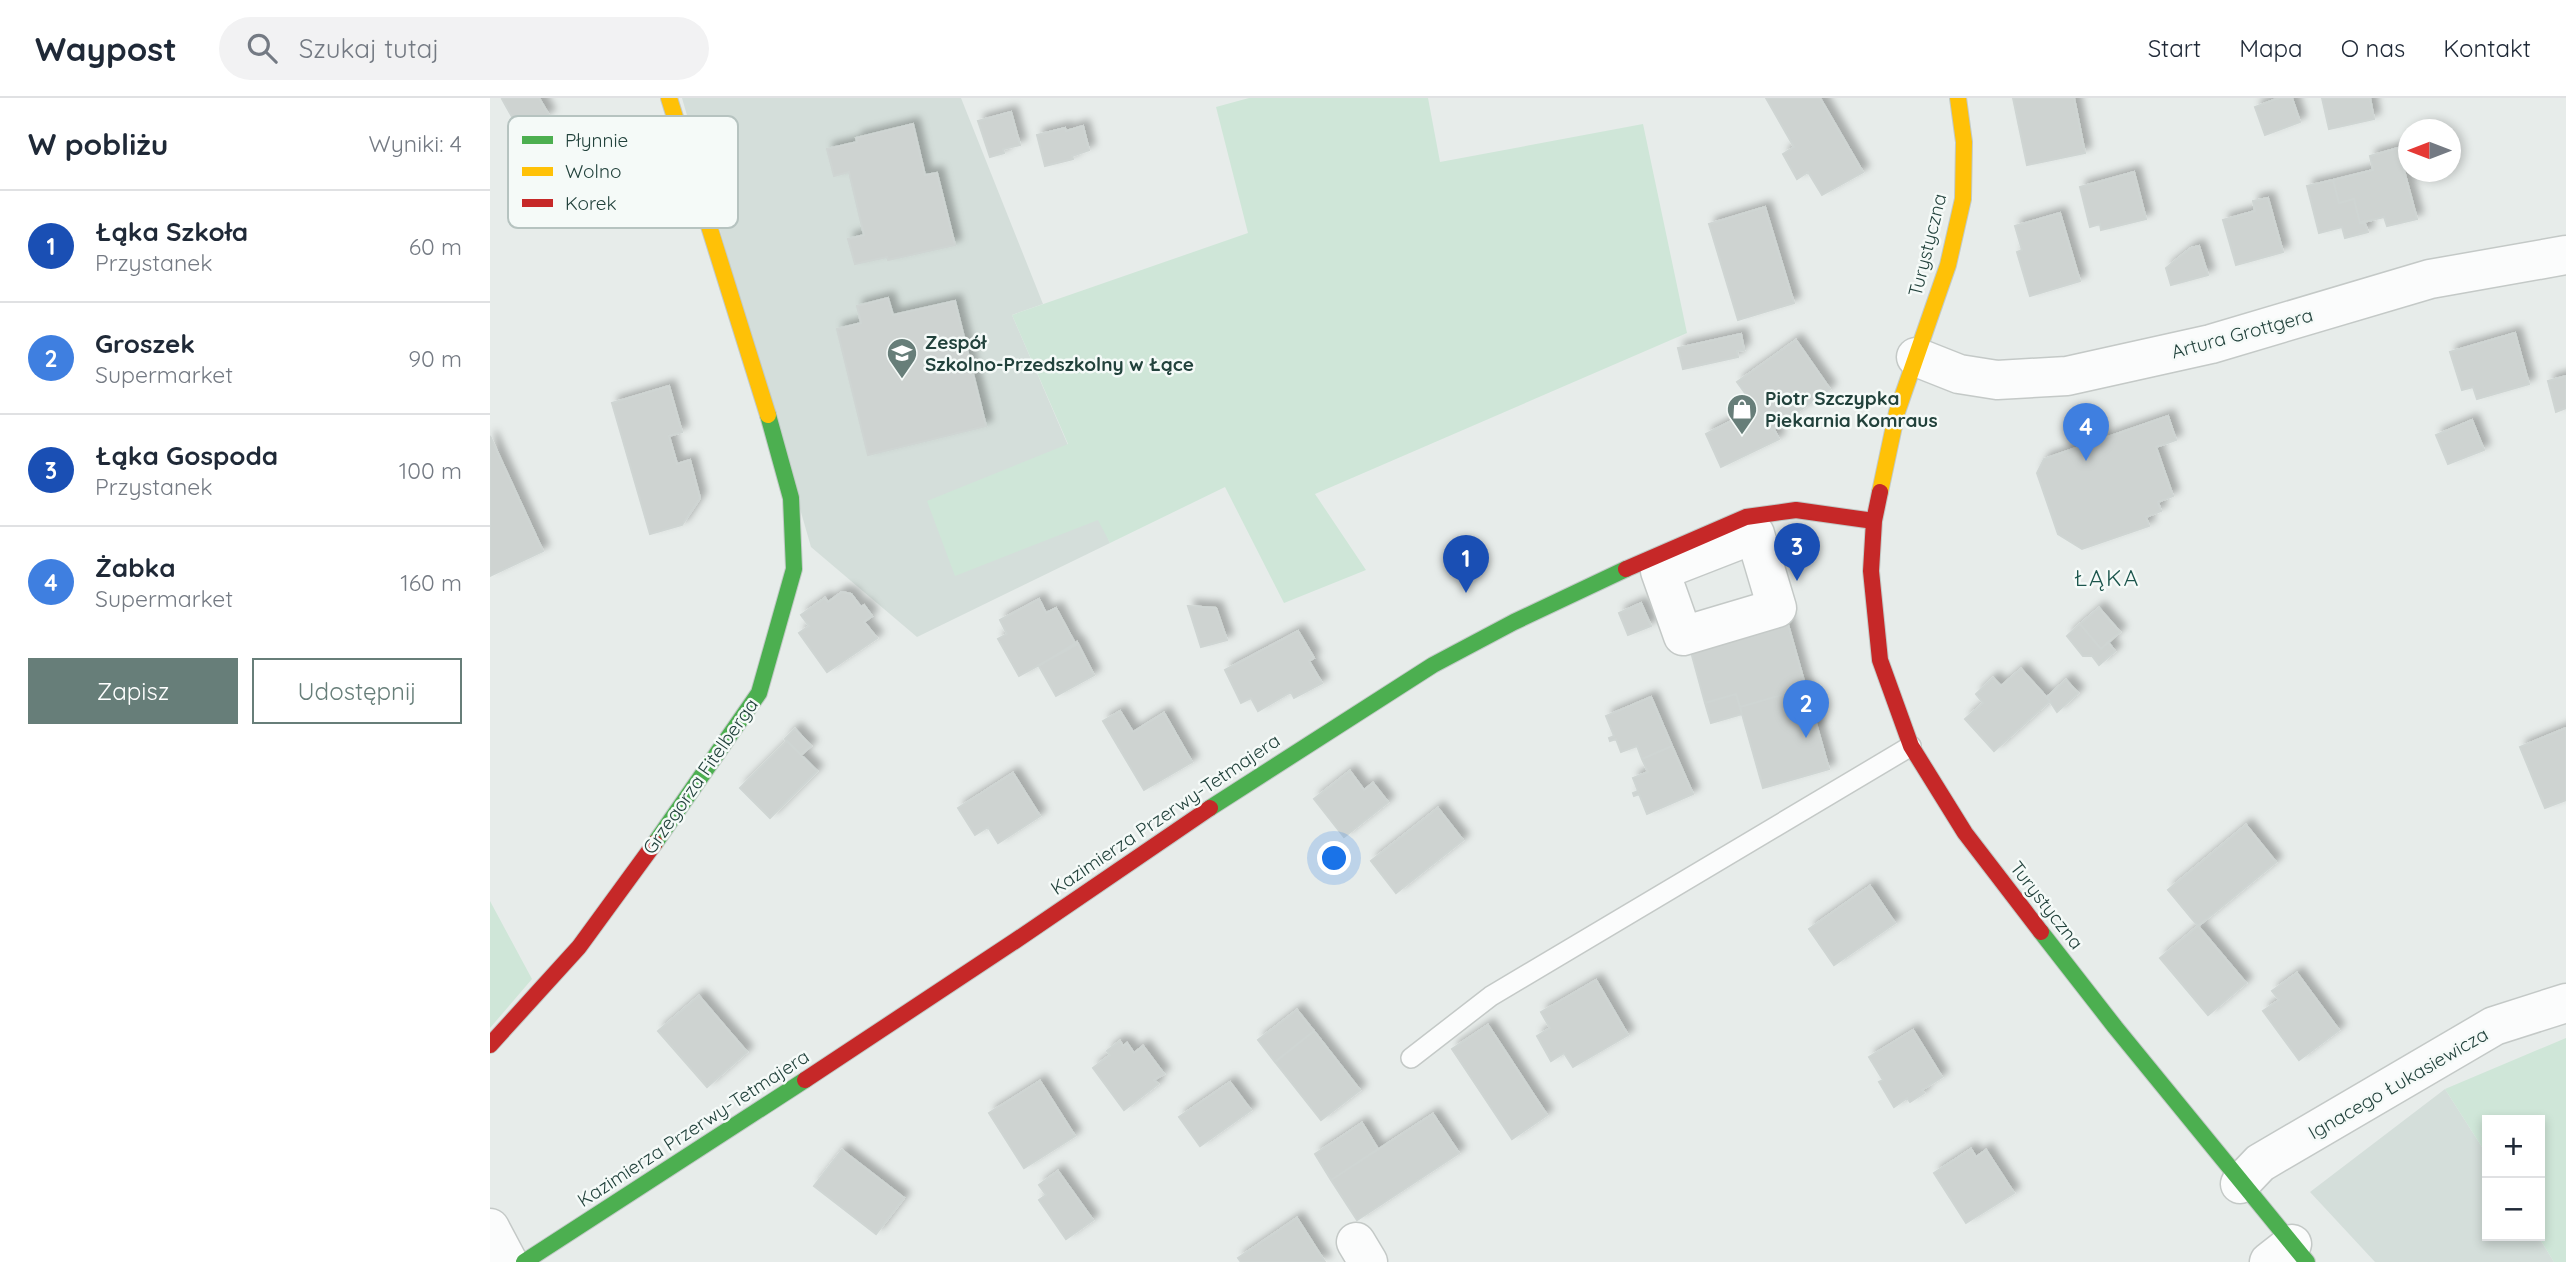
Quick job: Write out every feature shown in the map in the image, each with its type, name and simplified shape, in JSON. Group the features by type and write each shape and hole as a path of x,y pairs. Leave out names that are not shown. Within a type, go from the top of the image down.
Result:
{"street":[{"name":"Grzegorza Fitelberga","path":"669,98 675,116"},
{"name":"Turystyczna","path":"1958,98 1964,142 1963,199 1948,265 1897,412 1874,521 1871,571 1880,660 1911,746 1965,833 2241,1184 2289,1256"},
{"name":"Grzegorza Fitelberga","path":"490,1045 579,947 669,824 758,693 794,569 791,498 709,228"},
{"name":"Artura Grottgera","path":"1916,357 1959,374 1997,380 2067,376 2211,344 2430,279 2566,255"},
{"name":"Kazimierza Przerwy-Tetmajera","path":"524,1262 992,956 1183,825 1433,665 1514,622 1682,543 1746,517 1796,510 1874,521"},
{"name":"Ignacego Łukasiewicza","path":"2241,1184 2260,1163 2494,1026 2566,1003"},
{"path":"490,1228 508,1262"}],"lane":[{"path":"1411,1058 1491,996 1911,746"}],"shaded area":[{"name":"Zespół Szkolno-Przedszkolny w Łące","path":"682,98 961,98 1043,304 1012,315 1110,543 917,637 811,547 719,228 738,228 738,116 687,116"},
{"path":"2445,1089 2482,1147 2482,1241 2541,1241 2554,1262 2375,1262 2310,1192"}],"green space":[{"path":"1249,98 1428,98 1440,162 1643,124 1687,333 1315,494 1366,570 1284,603 1225,487 1110,543 1098,520 955,576 927,501 1068,444 1012,315 1248,233 1216,107"},
{"path":"490,901 532,979 490,1028"},
{"path":"2566,1038 2566,1262 2554,1262 2541,1241 2545,1241 2545,1115 2482,1115 2482,1147 2445,1089"}],"building":[{"path":"539,98 549,115 512,116 502,99"},
{"path":"1766,98 1820,98 1863,172 1822,195 1808,172 1797,179 1783,154 1794,147"},
{"path":"2013,98 2074,98 2085,153 2027,165"},
{"path":"2279,98 2292,98 2300,122 2265,135 2255,107"},
{"path":"2322,98 2370,98 2374,119 2329,129"},
{"path":"1011,112 1020,145 1003,149 1004,153 990,157 978,121"},
{"path":"913,124 925,175 937,173 955,245 888,260 887,257 855,264 848,239 864,235 849,172 834,176 827,149 857,142 856,138"},
{"path":"1083,126 1089,150 1072,156 1073,159 1045,166 1037,135"},
{"path":"2398,148 2398,182 2407,182 2417,219 2387,226 2384,217 2360,223 2354,199 2339,203 2333,180 2373,170 2370,156"},
{"path":"2134,172 2146,219 2101,230 2100,224 2090,227 2080,187"},
{"path":"2333,180 2339,203 2354,199 2360,223 2364,221 2368,232 2345,238 2342,227 2319,233 2307,186"},
{"path":"2268,198 2283,252 2236,265 2223,220 2255,211 2253,201"},
{"path":"1765,207 1794,303 1738,320 1709,224"},
{"path":"2060,213 2080,281 2030,296 2017,252 2022,250 2015,226"},
{"path":"2199,246 2208,275 2171,285 2166,268 2191,248"},
{"path":"888,298 893,315 955,301 986,426 868,455 837,329 861,323 857,306"},
{"path":"2515,333 2529,384 2477,399 2473,387 2462,390 2450,352"},
{"path":"1741,334 1744,350 1737,351 1738,357 1683,369 1678,348"},
{"path":"1796,340 1830,389 1772,430 1737,382"},
{"path":"2566,376 2566,408 2556,412 2548,381"},
{"path":"669,386 682,432 669,436 677,464 690,460 700,498 682,525 650,534 612,403"},
{"name":"Piotr Szczypka Piekarnia Komraus","path":"1754,406 1779,439 1721,467 1706,434 1743,415 1742,412"},
{"path":"2168,416 2176,440 2156,447 2173,496 2158,502 2161,511 2146,517 2149,526 2082,549 2058,534 2037,473 2044,459"},
{"path":"2472,420 2484,450 2448,464 2436,435"},
{"path":"490,436 543,551 490,576"},
{"path":"842,592 851,594 861,607 864,605 872,616 864,622 877,638 827,672 799,633 809,626 801,615 825,598 828,602"},
{"path":"1039,599 1046,613 1056,608 1076,645 1019,676 998,639 1007,634 1000,620"},
{"path":"1641,603 1651,626 1628,635 1619,613"},
{"path":"1188,606 1216,608 1227,640 1201,647"},
{"path":"2099,608 2120,632 2101,649 2080,624"},
{"path":"1785,614 1806,688 1740,707 1736,694 1705,703 1688,641"},
{"path":"2080,624 2101,649 2108,642 2115,651 2099,665 2092,656 2083,656 2067,636"},
{"path":"1298,631 1314,658 1309,661 1322,683 1294,698 1291,692 1258,711 1251,698 1241,703 1225,670"},
{"path":"1077,642 1094,675 1056,696 1039,666"},
{"path":"2021,669 2050,701 1994,751 1965,719 1983,703 1976,694 1993,678 2001,686"},
{"path":"2066,680 2078,693 2057,712 2047,697"},
{"path":"1806,688 1829,769 1763,788 1740,707"},
{"path":"1736,694 1742,714 1711,723 1705,703"},
{"path":"1651,697 1672,746 1642,759 1637,746 1621,752 1616,739 1610,741 1609,738 1614,736 1606,716"},
{"path":"1120,711 1133,732 1164,713 1192,762 1144,790 1103,721"},
{"path":"2566,728 2566,800 2545,808 2520,747"},
{"path":"795,729 811,746 801,755 785,739"},
{"path":"787,741 817,771 770,818 740,788"},
{"path":"1672,746 1693,794 1647,814 1639,794 1634,796 1633,793 1638,791 1633,778 1648,772 1642,759"},
{"path":"1350,771 1364,790 1373,783 1388,802 1344,837 1314,799"},
{"path":"1013,773 1040,816 998,843 988,827 975,835 958,808"},
{"path":"1438,808 1463,840 1396,893 1371,861"},
{"path":"2246,825 2276,862 2198,926 2168,890"},
{"path":"1870,886 1895,923 1834,965 1809,929"},
{"path":"2198,926 2246,983 2208,1015 2160,958"},
{"path":"2297,973 2339,1030 2299,1060 2263,1011 2279,1000 2272,991"},
{"path":"1596,980 1628,1035 1573,1067 1564,1053 1551,1061 1537,1036 1550,1028 1541,1012"},
{"path":"699,996 747,1052 707,1087 658,1031"},
{"path":"1297,1010 1314,1031 1275,1062 1258,1040"},
{"path":"1488,1025 1547,1115 1512,1139 1452,1049"},
{"path":"1913,1030 1942,1077 1910,1102 1907,1098 1894,1107 1879,1082 1883,1080 1869,1057"},
{"path":"1314,1031 1360,1090 1321,1120 1275,1062"},
{"path":"1120,1041 1123,1046 1127,1043 1134,1053 1143,1046 1164,1074 1154,1080 1158,1084 1124,1110 1093,1068 1110,1055 1107,1051"},
{"path":"1040,1081 1075,1136 1024,1168 989,1113"},
{"path":"1230,1082 1251,1110 1200,1146 1179,1117"},
{"path":"1433,1114 1459,1153 1357,1220 1331,1180"},
{"path":"1362,1123 1378,1149 1331,1180 1315,1154"},
{"path":"1971,1149 1976,1157 1986,1150 2014,1193 1966,1223 1934,1173"},
{"path":"842,1150 904,1198 876,1234 814,1186"},
{"path":"1058,1171 1093,1220 1066,1239 1039,1200 1046,1195 1039,1185"},
{"path":"1297,1218 1325,1262 1241,1262 1238,1258"}],"traffic: fast":[{"path":"655,843 759,693 794,569 791,498 768,415"},
{"path":"1210,808 1433,665 1514,622 1626,569"},
{"path":"2041,932 2307,1262"},
{"path":"524,1262 805,1080"}],"traffic: slow":[{"path":"669,98 675,116"},
{"path":"1880,492 1897,412 1948,265 1963,199 1964,142 1958,98"},
{"path":"710,228 768,415"}],"traffic: jam":[{"path":"1880,492 1874,521 1871,571 1880,660 1911,746 1965,833 2041,932"},
{"path":"1626,569 1746,517 1796,510 1874,521"},
{"path":"805,1080 1210,808"},
{"path":"490,1045 579,947 655,843"}],"place":[{"name":"Zespół Szkolno-Przedszkolny w Łące","path":"902,380"},
{"name":"Piotr Szczypka Piekarnia Komraus","path":"1742,436"},
{"name":"Żabka","path":"2086,461"},
{"name":"Łąka Gospoda","path":"1797,581"},
{"name":"Łąka Szkoła","path":"1466,593"},
{"name":"Groszek","path":"1806,738"}],"district":[{"name":"ŁĄKA","path":"2107,577"}]}
